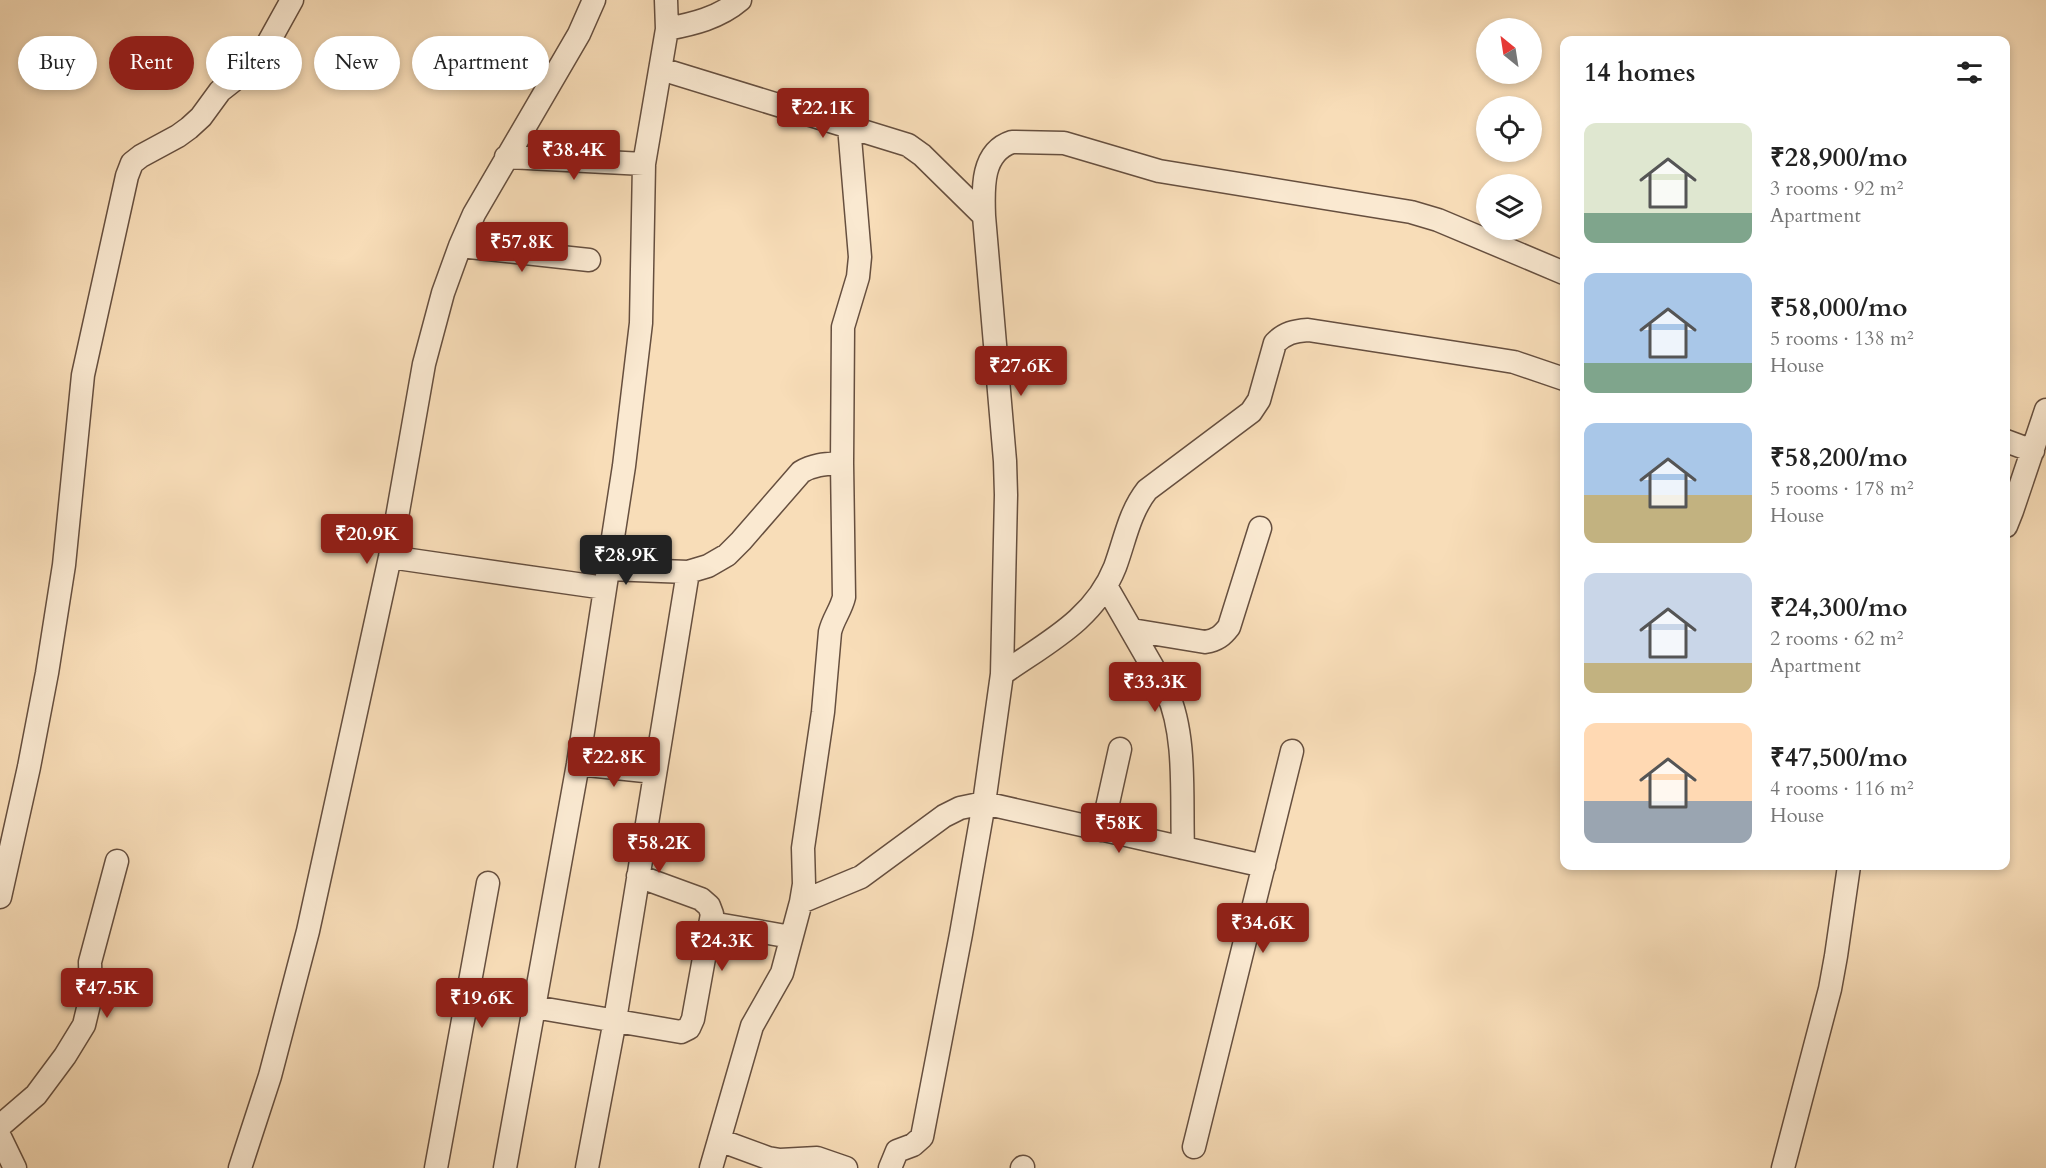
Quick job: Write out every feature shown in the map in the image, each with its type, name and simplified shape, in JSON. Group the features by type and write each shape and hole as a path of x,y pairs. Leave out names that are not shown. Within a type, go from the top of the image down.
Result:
{"street":[{"path":"0,897 29,767 61,587 83,375 126,176 132,164 141,156 189,128 201,117 220,91 253,65 261,56 292,0"},
{"path":"240,1168 270,1076 308,931 390,558 424,364 443,293 474,214 579,34 594,0"},
{"path":"505,1168 578,764 624,466 641,323 644,164 667,29 666,0"},
{"path":"667,29 699,23 716,16 740,0"},
{"path":"661,69 908,145 922,154 984,216"},
{"path":"711,1168 752,1026 782,973 801,902 804,884 803,848 823,712 830,632 832,622 842,607 844,597 843,327 858,277 860,257 849,126"},
{"path":"890,1168 897,1151 913,1145 922,1137 984,803 1002,674 1005,461 983,190 985,173 992,156 1004,144 1012,142 1064,143 1159,171 1412,212 1438,220 1560,271"},
{"path":"506,157 644,164"},
{"path":"460,246 589,260"},
{"path":"1002,674 1076,623 1094,604 1115,567 1137,502 1147,490 1251,412 1259,400 1275,343 1281,337 1293,331 1308,330 1489,358 1514,363 1560,378"},
{"path":"2010,515 2045,416"},
{"path":"2010,442 2033,451"},
{"path":"390,558 607,579 687,572 708,566 728,555 801,472 818,465 842,463"},
{"path":"1132,630 1205,642 1215,641 1224,634 1229,627 1260,528"},
{"path":"587,1168 615,1020 687,572"},
{"path":"1106,586 1175,710 1180,750 1183,848"},
{"path":"1101,830 1120,749"},
{"path":"1194,1147 1292,751"},
{"path":"578,764 654,772"},
{"path":"801,902 861,877 944,816 960,808 984,803 1264,866"},
{"path":"0,1126 36,1095 65,1056 84,1025 91,996 90,962 117,861"},
{"path":"1783,1168 1828,998 1848,870"},
{"path":"534,1007 681,1032 689,1028 693,1019 712,914 709,906 701,899 638,876"},
{"path":"436,1168 488,883"},
{"path":"711,923 791,937"},
{"path":"0,1137 15,1168"},
{"path":"719,1140 779,1164 817,1158 846,1168"}]}
